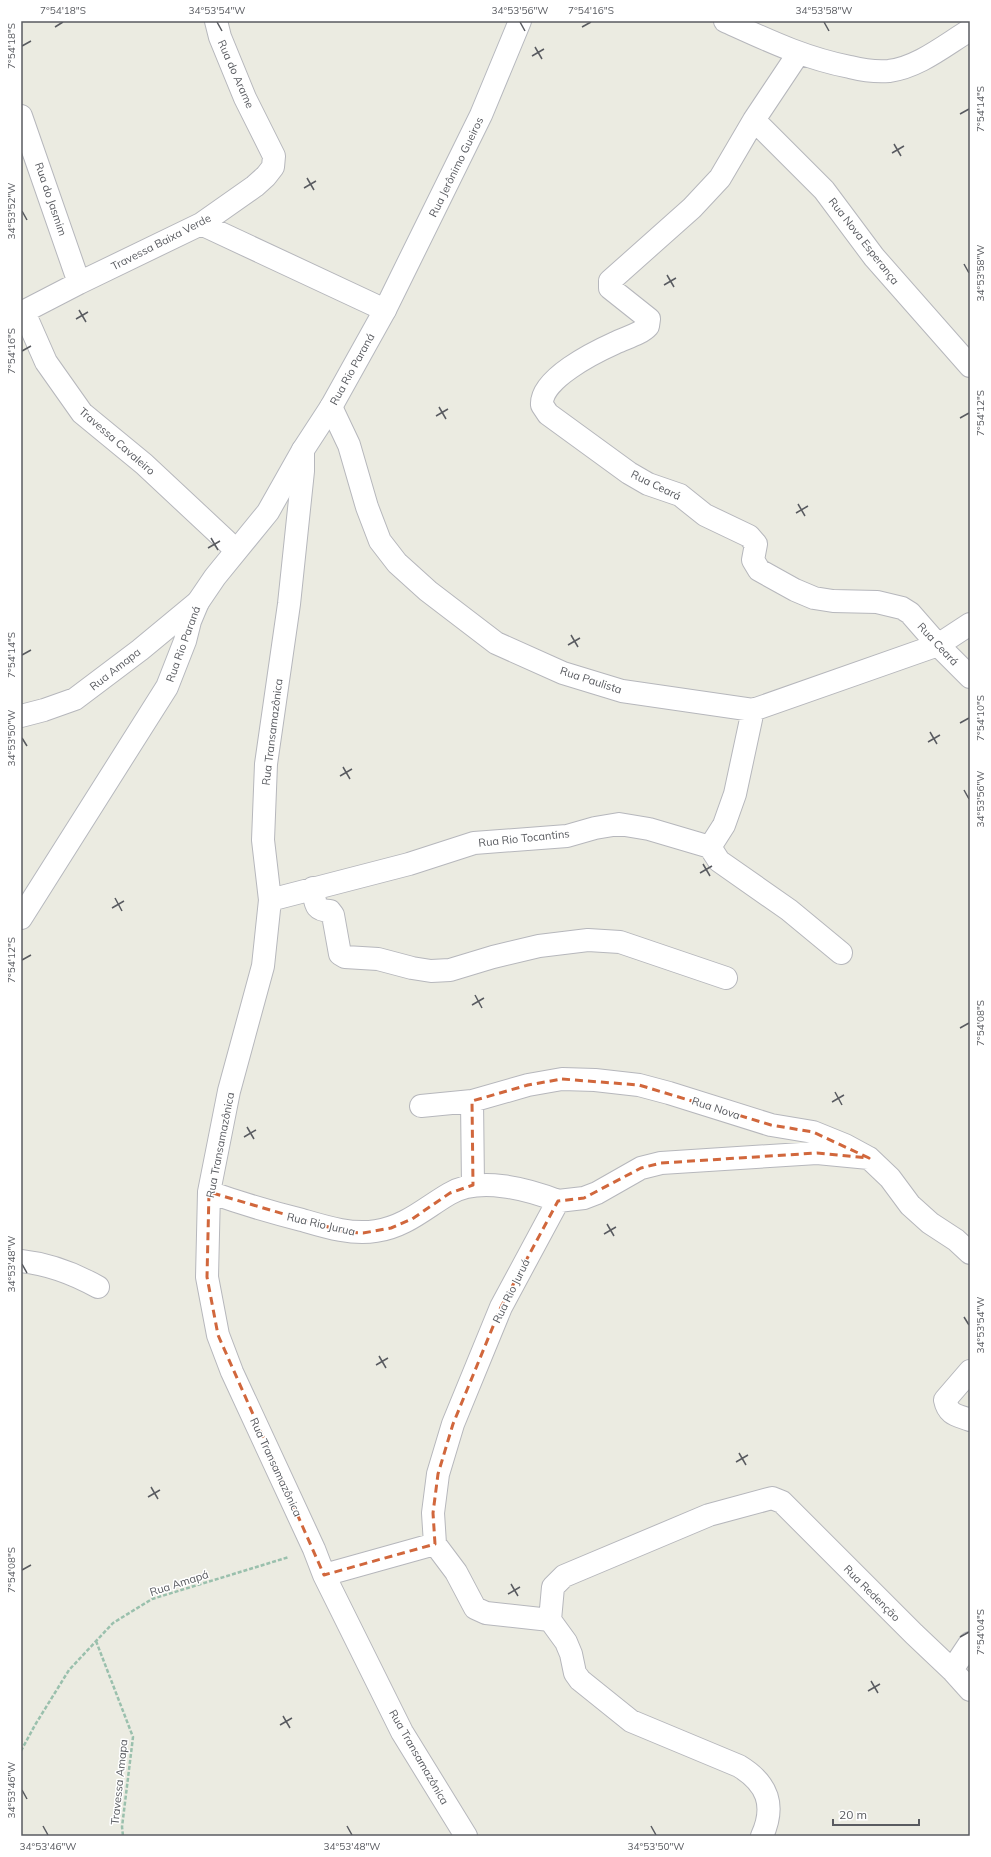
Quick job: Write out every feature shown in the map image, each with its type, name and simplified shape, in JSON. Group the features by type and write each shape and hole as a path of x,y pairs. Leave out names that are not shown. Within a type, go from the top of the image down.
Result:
{"street":[{"name":"Rua do Arame","path":"216,21 220,37 245,98 260,125"},
{"name":"Rua Jerônimo Gueiros","path":"385,310 482,115 520,21"},
{"path":"725,21 798,54 829,63 862,70 889,71 919,61 970,30"},
{"path":"754,120 798,54"},
{"name":"Rua do Jasmim","path":"21,116 79,283"},
{"name":"Rua Ceará","path":"754,120 720,178 692,208 610,281 610,288 643,312 649,319 648,326 601,349 567,370 549,387 543,397 542,405 544,410 629,473 648,484 680,495 705,515 749,536 756,544 752,560 759,570 795,590 814,598 833,601 877,602 902,608 910,613 938,645 970,677"},
{"name":"Rua Nova Esperança","path":"754,120 824,190 874,257 970,366"},
{"name":"Travessa Baixa Verde","path":"23,312 79,283 202,224 255,186 273,167 274,156 260,125"},
{"path":"202,224 385,310"},
{"name":"Rua Rio Paraná","path":"21,918 167,687 198,602 236,550 268,512 303,450 331,407 385,310"},
{"name":"Travessa Cavaleiro","path":"23,312 46,362 82,413 144,464 236,550"},
{"name":"Rua Paulista","path":"331,407 349,445 367,507 380,541 397,563 428,591 496,643 563,673 622,691 694,703 753,710 938,645 970,624"},
{"name":"Rua Transamazônica","path":"303,450 304,471 289,604 266,764 262,840 270,900 263,966 229,1091 209,1192 207,1277 218,1335 232,1372 314,1549 324,1575 402,1732 466,1836"},
{"name":"Rua Amapa","path":"21,716 75,699 140,650 198,602"},
{"path":"753,710 735,794 724,825 710,847 719,861 790,910 841,953"},
{"name":"Rua Rio Tocantins","path":"270,900 410,864 474,843 567,836 595,828 619,824 649,829 710,847"},
{"path":"313,888 317,908 320,910 330,911 333,915 340,954 345,957 378,959 412,968 431,971 450,970 493,957 539,946 588,940 620,942 726,978"},
{"name":"Rua Nova","path":"421,1106 472,1102 528,1085 562,1079 595,1080 638,1085 771,1125 813,1132 845,1145 869,1158 890,1178 910,1205 930,1223 956,1240 970,1253"},
{"path":"472,1102 473,1185 512,1188 536,1193 558,1201 584,1198 597,1193 641,1168 660,1163 818,1153 869,1158"},
{"name":"Rua Rio Jurua","path":"209,1192 247,1205 326,1227 345,1232 364,1233 391,1228 412,1219 450,1193 473,1185"},
{"name":"Rua Rio Juruá","path":"435,1544 433,1513 438,1474 453,1424 501,1307 558,1201"},
{"path":"21,1261 52,1266 74,1274 98,1287"},
{"path":"970,1371 945,1400 948,1411 953,1415 970,1420"},
{"name":"Rua Redenção","path":"550,1620 553,1587 564,1576 709,1515 772,1498 782,1502 952,1670 970,1690"},
{"path":"324,1575 435,1544 456,1572 475,1608 486,1613 550,1620 566,1642 571,1654 575,1673 580,1680 604,1701 631,1721 739,1766 754,1775 765,1792 769,1803 769,1815 762,1836"},
{"path":"952,1670 970,1643"}],"path":[{"name":"Rua Amapá","path":"21,1751 35,1725 69,1670 113,1623 152,1599 314,1549"},
{"name":"Travessa Amapa","path":"96,1641 133,1737 122,1827 123,1836"}],"highlighted area":[{"path":"562,1079 639,1085 771,1125 813,1132 869,1158 817,1153 661,1163 641,1168 584,1198 558,1201 501,1307 453,1424 438,1474 433,1513 435,1544 324,1575 218,1335 207,1277 209,1192 345,1232 363,1233 391,1228 412,1219 450,1193 473,1185 472,1101 528,1085"}]}
